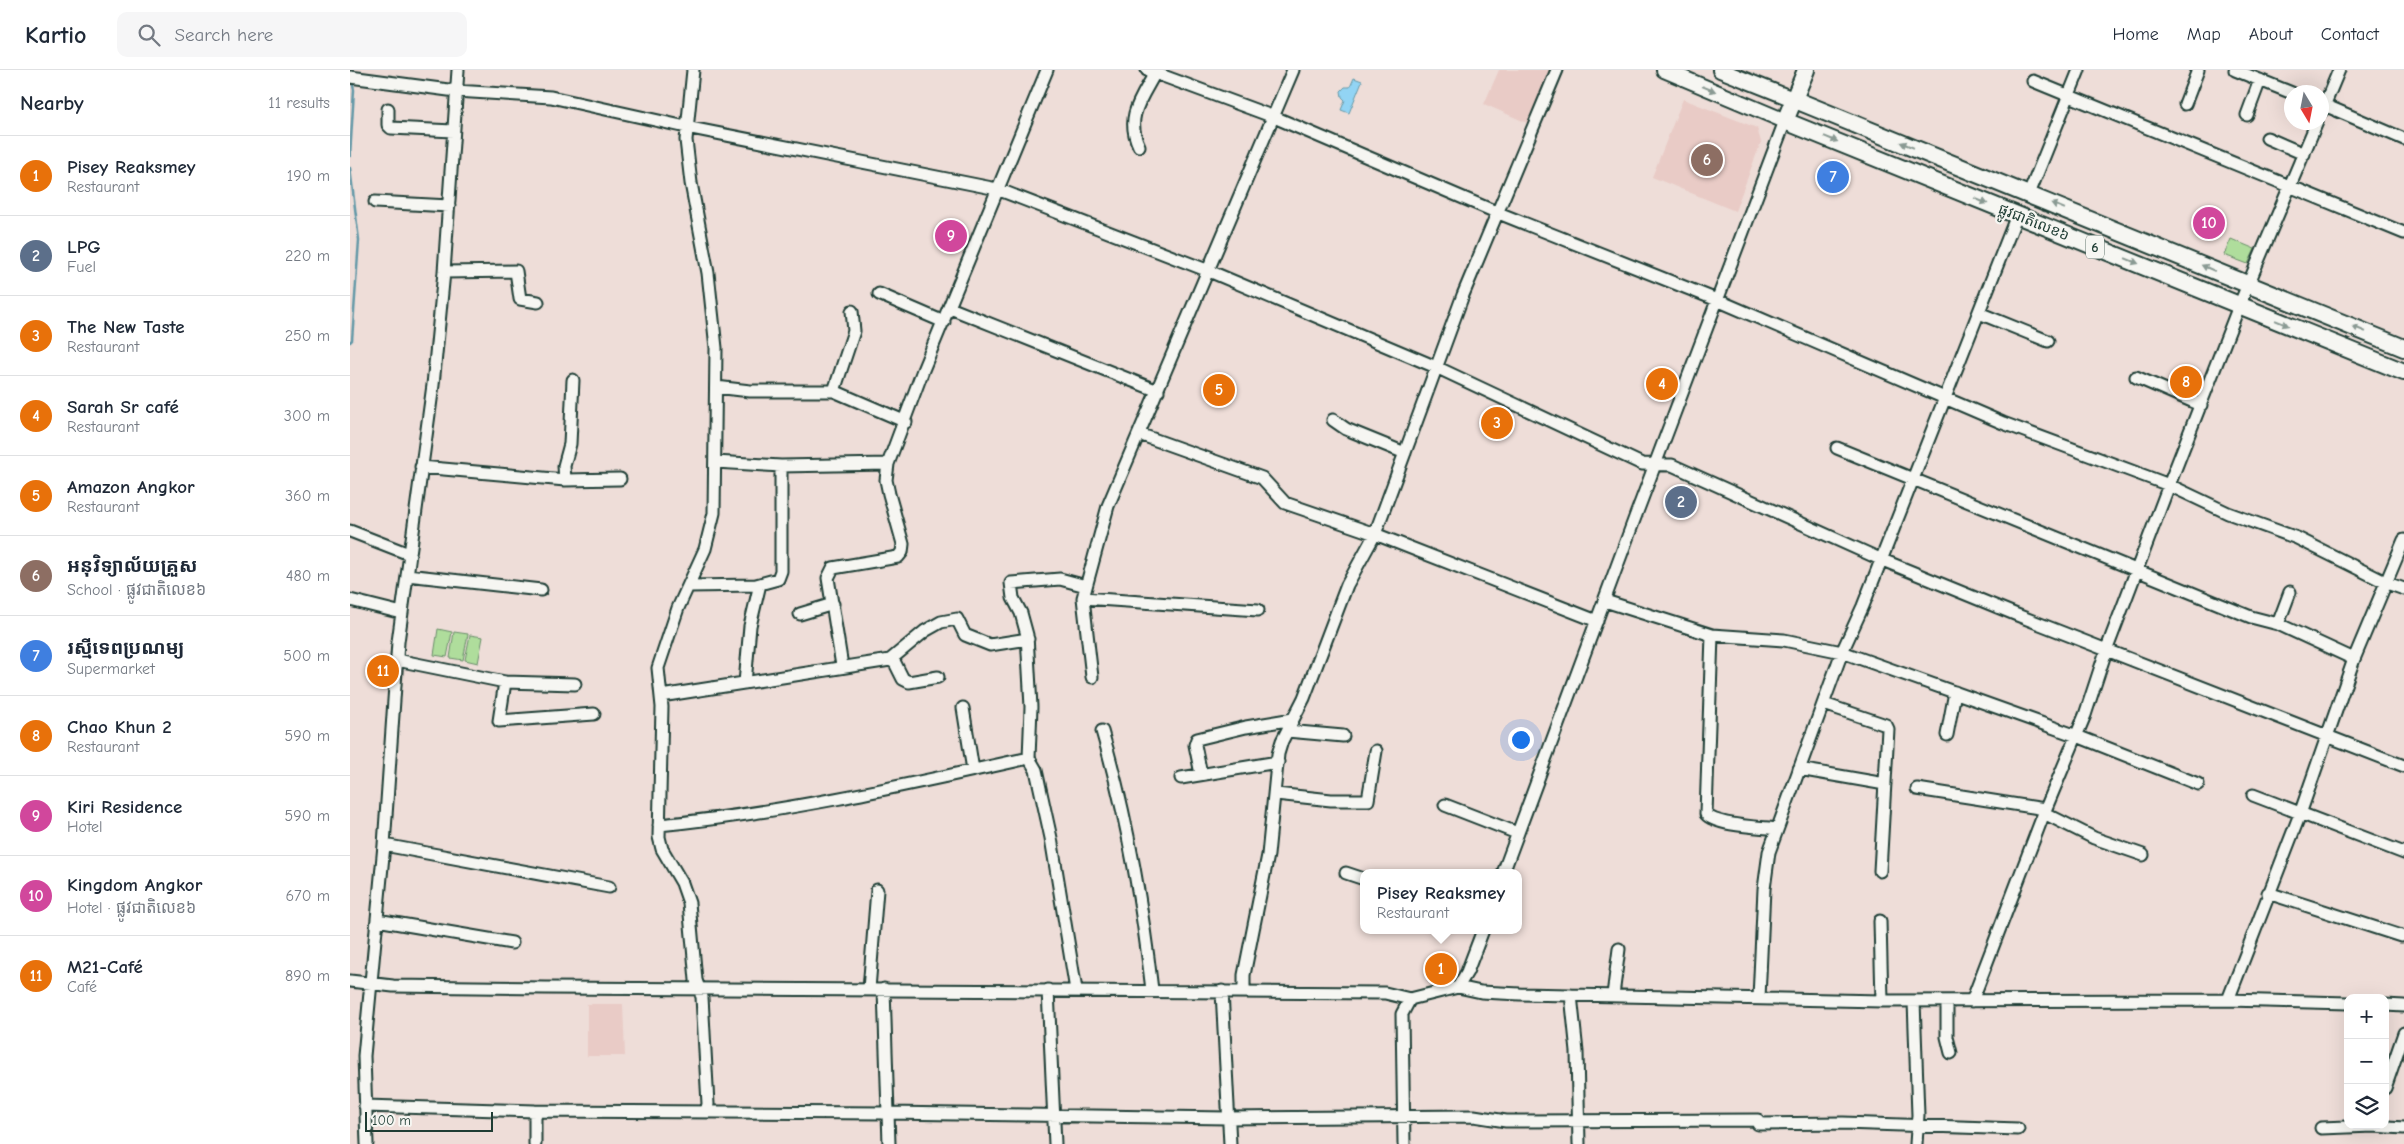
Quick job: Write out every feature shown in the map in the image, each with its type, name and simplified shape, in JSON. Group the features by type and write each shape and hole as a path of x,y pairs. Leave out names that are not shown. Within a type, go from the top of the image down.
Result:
{"highway":[{"path":"1785,121 1806,70"},
{"name":"ផ្លូវជាតិលេខ៦","path":"1793,99 2404,348"},
{"name":"ផ្លូវជាតិលេខ៦","path":"1785,121 2404,372"}],"main road":[{"name":"ផ្លូវជាតិលេខ៦","path":"1664,70 1785,121"},
{"name":"ផ្លូវជាតិលេខ៦","path":"1720,70 1793,99"}],"street":[{"path":"367,1144 364,1056 384,845 397,660 432,385 444,272 458,70"},
{"path":"692,70 686,127 691,183 708,273 716,348 715,462 712,527 689,586 678,608 658,668 662,724 660,825 658,836 662,849 682,884 689,903 697,987 702,997 705,1032 708,1104 706,1112"},
{"path":"842,666 828,578 833,568 898,557 902,552 903,544 886,480 888,464 997,189 1047,70"},
{"path":"1092,677 1083,598 1108,506 1293,70"},
{"path":"1244,991 1244,975 1268,855 1282,741 1304,698 1347,585 1375,534 1436,367 1496,212 1557,70"},
{"path":"2029,194 2079,70"},
{"path":"2185,104 2198,70"},
{"path":"2235,70 2284,89"},
{"path":"2329,92 2339,70"},
{"path":"1139,146 1132,122 1151,72 1274,117 1496,212 1717,300 2003,423 2168,485 2228,512 2297,538 2387,583 2404,589"},
{"path":"350,77 456,91 551,97 686,127 997,189 1209,271 1436,367 1642,464 1672,465 1880,559 2106,651 2404,766"},
{"path":"2247,115 2260,80"},
{"path":"2033,81 2404,233"},
{"path":"388,109 388,125 391,128 453,131"},
{"path":"2329,111 2404,138"},
{"path":"1504,869 1785,121"},
{"path":"1972,1002 2044,811 2077,736 2106,651 2168,485 2239,306 2314,130"},
{"path":"2267,138 2304,154"},
{"path":"375,202 449,206"},
{"path":"1759,998 1765,878 1769,852 1842,652 1946,397 2017,215"},
{"path":"444,272 516,271 520,299 538,302"},
{"path":"879,294 944,322"},
{"path":"950,308 1158,391"},
{"path":"834,391 854,331 852,311"},
{"path":"1979,313 2048,341"},
{"path":"2136,377 2201,405"},
{"path":"565,480 564,466 570,444 573,380"},
{"path":"716,387 750,391 834,391 906,422"},
{"path":"1333,420 1346,429 1405,453"},
{"path":"1139,434 1262,478 1285,503 1375,534 1597,621"},
{"path":"1837,448 2251,617 2278,624 2354,659"},
{"path":"715,462 781,466 888,464"},
{"path":"689,586 760,584 778,579 781,571 781,466"},
{"path":"421,467 565,480 620,479"},
{"path":"350,531 409,554"},
{"path":"2228,1000 2300,814 2354,659 2404,540"},
{"path":"407,575 541,590"},
{"path":"1076,990 1051,838 1036,770 1029,758 1031,707 1028,639 1021,613 1013,598 1011,583 1060,579 1086,586"},
{"path":"745,684 750,626 760,584"},
{"path":"2278,624 2290,592"},
{"path":"1083,598 1258,610"},
{"path":"350,600 402,613"},
{"path":"1604,601 1712,635 1784,640 1842,652 2077,736 2198,784"},
{"path":"800,614 833,604"},
{"path":"661,696 745,684 842,666 890,660 925,631 941,622 957,619 966,635 990,645 1028,639"},
{"path":"1712,635 1706,814 1711,819 1722,822 1777,829"},
{"path":"397,660 504,682 575,684"},
{"path":"890,660 895,662 903,679 908,682 938,677"},
{"path":"504,682 500,721 594,714"},
{"path":"1947,734 1955,692"},
{"path":"1824,704 1888,727 1880,871"},
{"path":"963,708 973,770"},
{"path":"1200,774 1195,745 1197,739 1246,726 1293,719"},
{"path":"1287,731 1343,736"},
{"path":"1102,732 1116,778 1143,917 1152,990"},
{"path":"1276,794 1331,800 1368,800 1376,751"},
{"path":"660,825 727,818 1029,758"},
{"path":"1181,778 1278,762"},
{"path":"1799,769 1885,784"},
{"path":"1917,789 2044,811 2094,838 2143,855"},
{"path":"2253,795 2404,853"},
{"path":"1446,805 1517,833"},
{"path":"384,845 609,887"},
{"path":"1346,873 1360,878"},
{"path":"869,989 876,890"},
{"path":"2268,893 2401,936"},
{"path":"377,920 512,943"},
{"path":"1880,921 1882,1001"},
{"path":"1458,987 1467,972 1481,934"},
{"path":"1613,995 1619,949"},
{"path":"350,981 422,986 1385,993 1410,999 1458,987 1481,992 1571,995 1882,1001 2228,1000 2344,1003"},
{"path":"884,989 889,1144"},
{"path":"1048,990 1055,1144"},
{"path":"1222,991 1227,1118 1230,1144"},
{"path":"1571,995 1577,1052 1579,1144"},
{"path":"1404,1144 1401,1023 1402,1014 1410,999"},
{"path":"1914,1001 1916,1144"},
{"path":"1947,1001 1947,1037 1951,1054"},
{"path":"2389,1005 2404,1006"},
{"path":"2386,1084 2404,1033"},
{"path":"365,1106 535,1111 888,1113 1227,1118 1474,1116 1506,1120 1843,1123 2018,1129"},
{"path":"535,1111 535,1144"},
{"path":"2321,1128 2344,1127"},
{"path":"2389,1127 2404,1128"}],"shaded area":[{"path":"1499,70 1555,70 1532,125 1484,104"},
{"path":"1683,99 1757,128 1761,142 1735,211 1652,177"},
{"path":"587,1004 623,1004 625,1056 587,1056"}],"green space":[{"path":"2231,239 2255,249 2248,264 2224,255"},
{"path":"438,629 452,632 447,657 434,655"},
{"path":"454,632 468,634 463,660 450,658"},
{"path":"470,635 483,637 478,663 465,660"}],"water":[{"path":"1354,78 1362,81 1349,113 1341,110 1345,100 1342,97 1341,91 1345,87 1350,87"}],"waterway":[{"path":"350,156 354,90 352,81"},
{"path":"350,168 359,240 352,340 350,342"}],"place":[{"name":"អនុវិទ្យាល័យគ្រួស","path":"1707,160"},
{"name":"រស្មីទេពប្រណម្យ","path":"1833,177"},
{"name":"Kingdom Angkor","path":"2209,223"},
{"name":"Kiri Residence","path":"951,236"},
{"name":"Chao Khun 2","path":"2186,382"},
{"name":"Sarah Sr café","path":"1662,384"},
{"name":"Amazon Angkor","path":"1219,390"},
{"name":"The New Taste","path":"1497,423"},
{"name":"LPG","path":"1681,502"},
{"name":"M21-Café","path":"383,671"},
{"name":"Pisey Reaksmey","path":"1441,969"}]}
